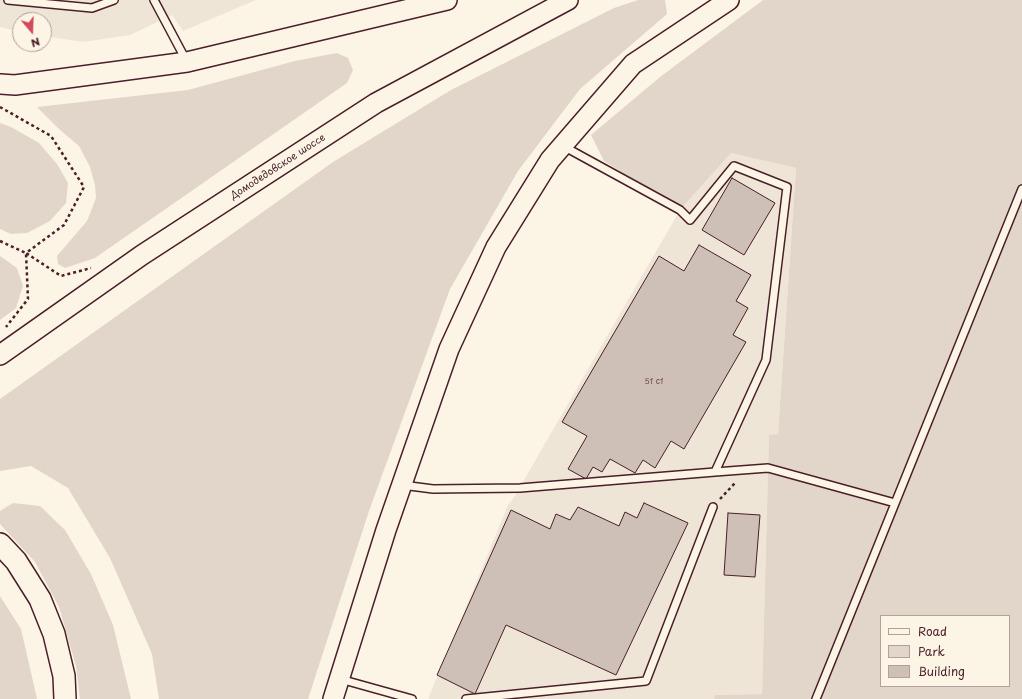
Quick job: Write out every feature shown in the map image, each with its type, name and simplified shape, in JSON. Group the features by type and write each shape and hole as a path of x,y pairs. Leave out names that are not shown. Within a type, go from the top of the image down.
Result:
{"main road":[{"path":"0,84 15,86 187,62 447,0"},
{"name":"Домодедовское шоссе","path":"0,355 142,255 376,104 568,0"},
{"path":"333,699 386,530 449,349 496,247 550,160 633,64 729,0"},
{"path":"0,544 16,561 40,599 54,634 64,676 65,699"}],"lane":[{"path":"8,0 92,8 114,0"},
{"path":"154,0 187,62"},
{"path":"563,146 680,210 690,220 734,166 787,187 766,360 714,472"},
{"path":"816,699 1022,189"},
{"path":"402,485 433,489 520,488 768,468 895,503"},
{"path":"466,699 646,681 713,506"},
{"path":"340,679 412,699"}],"path":[{"path":"0,107 51,136 84,187 64,225 26,253"},
{"path":"0,241 26,253 61,276 98,266"},
{"path":"5,330 28,300 26,253"},
{"path":"713,506 737,481 714,472"}],"shaded area":[{"path":"0,0 256,0 183,31 172,15 130,35 83,42 52,37 52,12 12,12 12,30 0,27"},
{"path":"731,153 796,168 778,434 769,436 762,694 715,695 714,699 428,699 508,505 513,499 680,210"}],"green space":[{"path":"638,0 665,0 667,14 580,89 518,171 450,289 369,511 308,699 159,699 152,654 110,558 68,488 31,466 0,471 0,399 333,162 451,90 614,8"},
{"path":"763,0 1022,0 1022,699 714,699 715,695 762,694 769,435 778,434 796,168 731,153 680,210 604,161 591,135 660,77"},
{"path":"337,53 348,58 353,70 347,83 95,258 65,268 58,264 57,256 87,221 96,198 95,185 90,167 79,146 37,107 188,90 295,61"},
{"path":"0,123 11,127 39,143 57,164 68,183 66,203 50,221 27,233 11,234 0,229"},
{"path":"0,256 17,268 23,286 16,308 0,320"},
{"path":"13,503 40,506 65,530 91,574 113,625 131,699 80,699 76,666 59,607 35,562 0,524 0,511"},
{"path":"0,596 21,629 37,699 0,699"}],"building":[{"path":"732,178 775,203 744,255 702,230"},
{"path":"699,245 751,275 736,301 748,308 733,335 746,342 684,449 671,441 655,468 643,460 635,473 610,459 602,472 593,467 586,479 568,469 587,436 562,422 659,256 684,271"},
{"path":"644,503 688,523 616,675 506,625 475,694 437,675 511,510 550,529 556,514 570,520 578,507 619,526 625,512 637,518"},
{"path":"728,513 760,515 755,577 724,575"}]}
